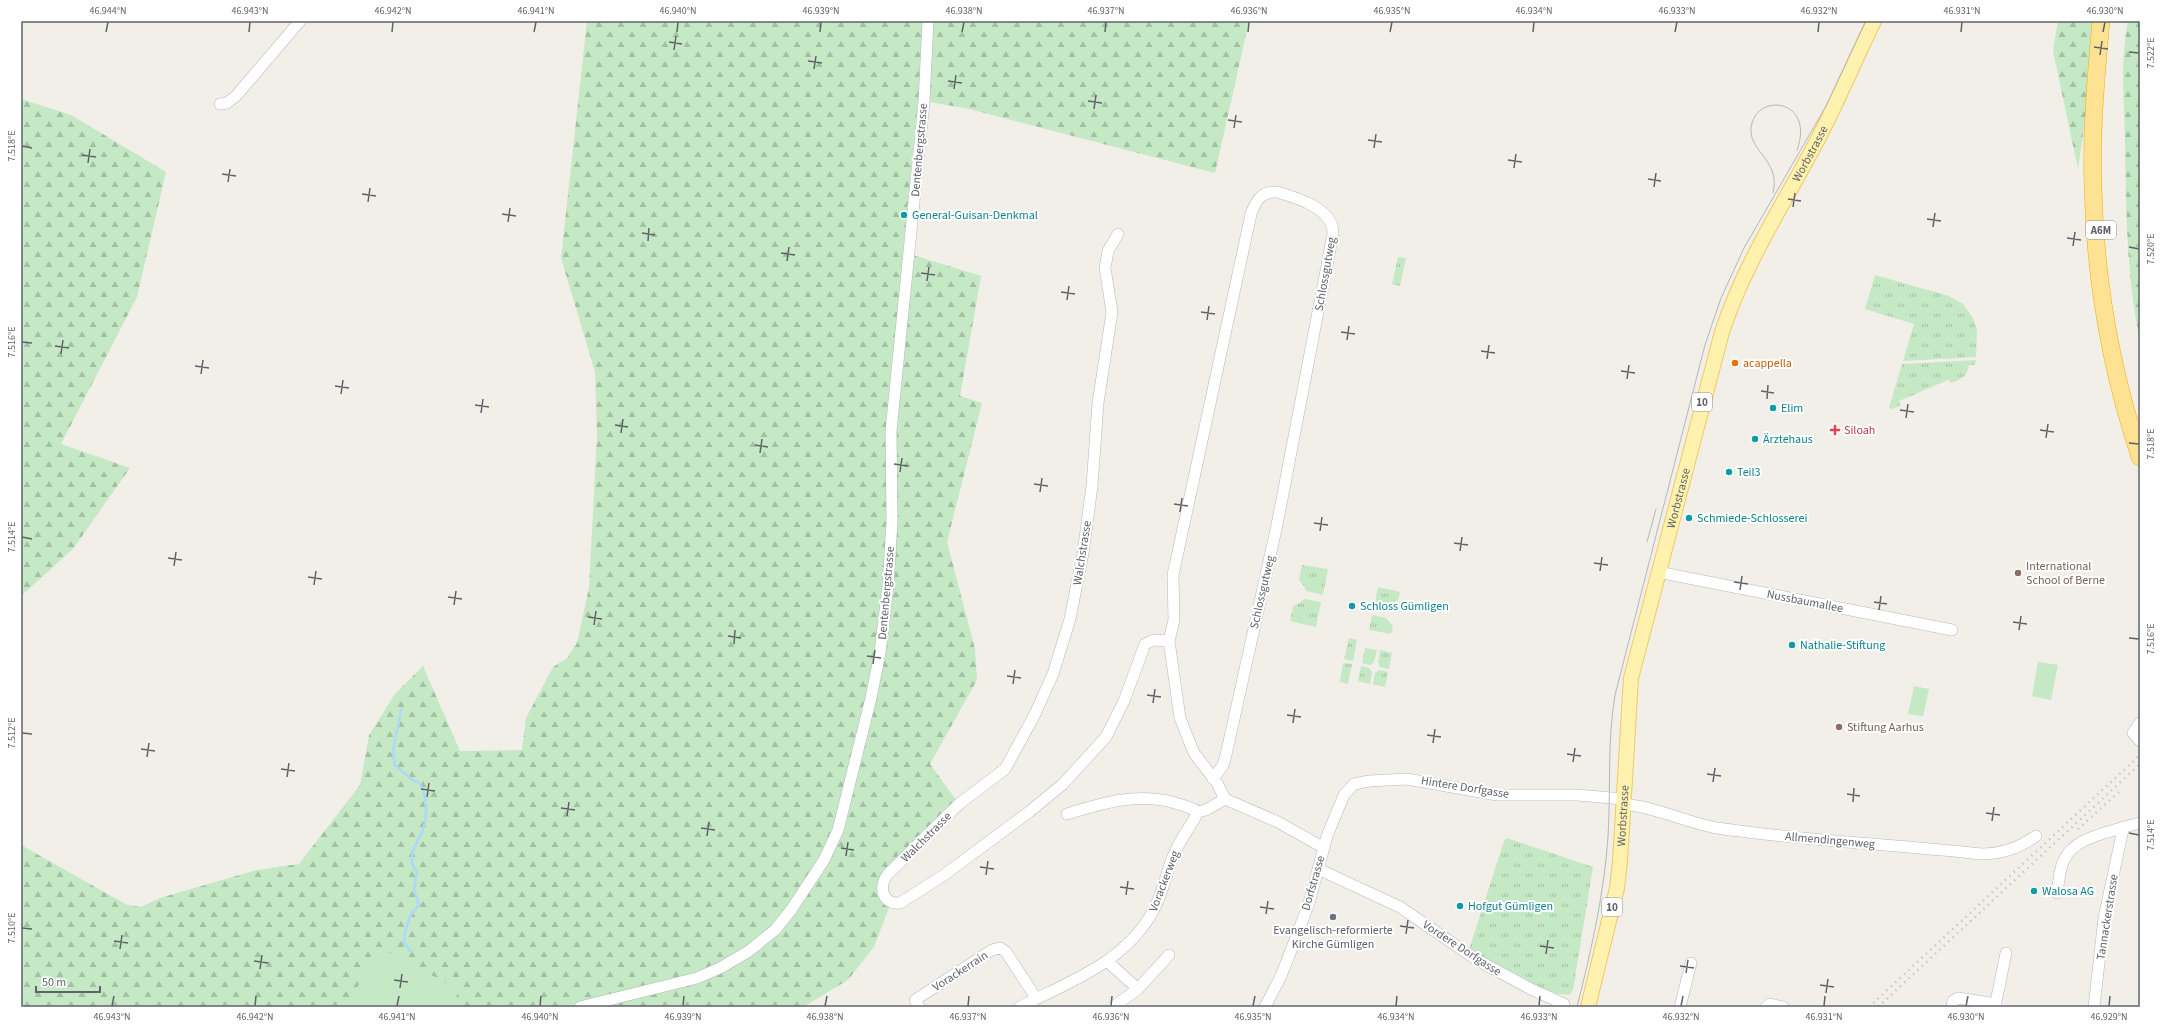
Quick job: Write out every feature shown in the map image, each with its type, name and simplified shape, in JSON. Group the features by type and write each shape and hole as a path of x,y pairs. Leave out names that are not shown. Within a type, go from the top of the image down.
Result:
{"highway":[{"name":"A6M","path":"2102,21 2093,142 2096,241 2101,290 2112,350 2126,410 2140,457"},
{"name":"A6M","path":"2108,21 2099,142 2102,235 2116,337 2140,435"}],"main road":[{"name":"Worbstrasse","path":"1588,1007 1617,888 1631,678 1709,377 1731,304 1762,238 1818,139 1874,21"}],"street":[{"path":"220,104 227,102 236,96 300,21"},
{"name":"Dentenbergstrasse","path":"580,1007 697,978 720,968 749,951 775,930 791,910 824,860 838,830 871,698 880,653 888,586 892,521 891,431 924,102 928,21"},
{"name":"Schlossgutweg","path":"1169,641 1174,620 1173,575 1176,558 1251,214 1256,202 1262,195 1269,192 1278,192 1325,213 1332,222 1333,234 1277,525 1226,755 1223,765 1213,779"},
{"name":"Walchstrasse","path":"1118,234 1108,251 1105,268 1112,312 1098,403 1092,486 1083,552 1070,619 1053,674 1034,716 1005,769 959,804 888,874 882,884 882,893 886,899 893,903 900,903 944,875 1029,812 1063,784 1106,737 1124,700 1138,659 1145,644 1154,640 1169,641"},
{"name":"Nussbaumallee","path":"1658,572 1952,630"},
{"path":"1169,641 1177,706 1183,728 1198,759 1213,779 1225,799 1278,822 1324,848"},
{"path":"2140,723 2134,733 2140,741"},
{"name":"Hintere Dorfgasse","path":"1354,784 1369,781 1407,779 1498,795 1577,794 1623,802"},
{"name":"Dorfstrasse","path":"1265,1007 1281,976 1297,935 1324,848 1340,805 1348,790 1354,784"},
{"path":"1067,814 1119,800 1137,798 1160,799 1189,807 1198,812 1206,810 1225,799"},
{"name":"Allmendingenweg","path":"1623,802 1647,807 1694,823 1718,828 1794,837 1981,854 1992,854 2003,850 2014,849 2036,836"},
{"name":"Vorackerweg","path":"1020,1007 1036,998 1061,988 1108,962 1131,940 1149,918 1162,892 1175,852 1198,812"},
{"path":"2057,893 2063,862 2067,854 2076,845 2124,827 2140,823"},
{"name":"Tannackerstrasse","path":"2094,1007 2104,918 2124,827"},
{"name":"Vordere Dorfgasse","path":"1318,869 1400,907 1477,960 1531,989 1564,1004"},
{"name":"Vorackerrain","path":"919,1007 915,1000 992,950 1000,948 1006,952 1036,998"},
{"path":"1952,1007 1953,1001 1958,998 1995,1006 2006,953"},
{"path":"1114,1007 1138,989 1169,955"},
{"path":"1108,962 1138,989"},
{"path":"1680,1007 1691,963"},
{"path":"1766,1007 1770,1004 1783,1007"}],"green space":[{"path":"587,21 1249,21 1215,173 969,109 918,100 903,252 981,276 960,396 982,403 947,542 975,649 977,680 930,764 959,804 886,877 891,902 874,947 848,980 803,1007 453,1007 452,1003 377,1007 21,1007 21,845 127,905 141,907 160,898 257,870 299,864 360,785 369,735 395,694 423,666 460,751 522,750 526,718 553,667 567,658 577,643 589,588 597,436 595,372 561,258"},
{"path":"2058,21 2095,21 2090,87 2078,169 2053,51"},
{"path":"2128,21 2140,21 2140,341 2135,316 2129,266 2126,215 2123,80 2124,50"},
{"path":"21,99 71,115 166,172 137,297 61,444 130,468 73,549 21,596"},
{"path":"1398,257 1406,258 1400,286 1392,284"},
{"path":"1875,275 1949,296 1963,304 1973,318 1977,330 1976,357 1903,361 1914,324 1865,309"},
{"path":"1976,360 1975,365 1969,365 1967,372 1961,379 1951,383 1948,380 1899,401 1901,405 1892,409 1889,408 1902,364"},
{"path":"1302,565 1328,569 1323,595 1306,591 1299,580"},
{"path":"1378,587 1400,592 1398,600 1388,605 1375,602"},
{"path":"1304,599 1321,602 1316,627 1290,621 1293,606 1300,603"},
{"path":"1372,615 1386,618 1393,626 1391,634 1369,630"},
{"path":"1349,638 1357,640 1353,661 1344,659"},
{"path":"1365,648 1377,650 1374,662 1370,665 1362,663"},
{"path":"1380,650 1392,653 1389,669 1380,667 1378,663"},
{"path":"2038,662 2058,665 2051,700 2032,696"},
{"path":"1343,663 1352,664 1348,684 1340,682"},
{"path":"1361,666 1369,668 1372,672 1370,684 1358,681"},
{"path":"1379,670 1388,672 1385,687 1373,684 1375,673"},
{"path":"1914,686 1929,689 1923,716 1908,714"},
{"path":"1507,838 1593,867 1573,990 1570,994 1550,991 1535,985 1504,970 1469,950 1504,841"},
{"path":"381,948 459,990 452,1007 345,1007"}],"waterway":[{"path":"401,710 394,744 395,765 411,779 419,783 424,793 426,805 425,824 413,850 412,856 413,867 417,872 414,889 419,905 410,916 405,933 404,942 411,952"}],"tram line":[{"path":"1577,1007 1596,923 1606,859 1609,819 1611,730 1615,695 1705,345 1721,298 1744,248 1826,106 1866,21"},
{"path":"1773,193 1774,181 1772,172 1768,163 1753,141 1751,132 1752,123 1757,113 1765,107 1775,105 1785,106 1793,112 1799,121 1801,134 1797,150"},
{"path":"1647,542 1656,509"}],"railway":[{"path":"1869,1007 2140,755"},
{"path":"1878,1007 2140,764"},
{"path":"2078,829 2120,791"}],"place":[{"name":"General-Guisan-Denkmal","path":"904,215"},
{"name":"acappella","path":"1735,363"},
{"name":"Elim","path":"1773,408"},
{"name":"Siloah","path":"1835,430"},
{"name":"Ärztehaus","path":"1755,439"},
{"name":"Teil3","path":"1729,472"},
{"name":"Schmiede-Schlosserei","path":"1689,518"},
{"name":"International School of Berne","path":"2018,573"},
{"name":"Schloss Gümligen","path":"1352,606"},
{"name":"Nathalie-Stiftung","path":"1792,645"},
{"name":"Stiftung Aarhus","path":"1839,727"},
{"name":"Walosa AG","path":"2034,891"},
{"name":"Hofgut Gümligen","path":"1460,906"},
{"name":"Evangelisch-reformierte Kirche Gümligen","path":"1333,917"}]}
